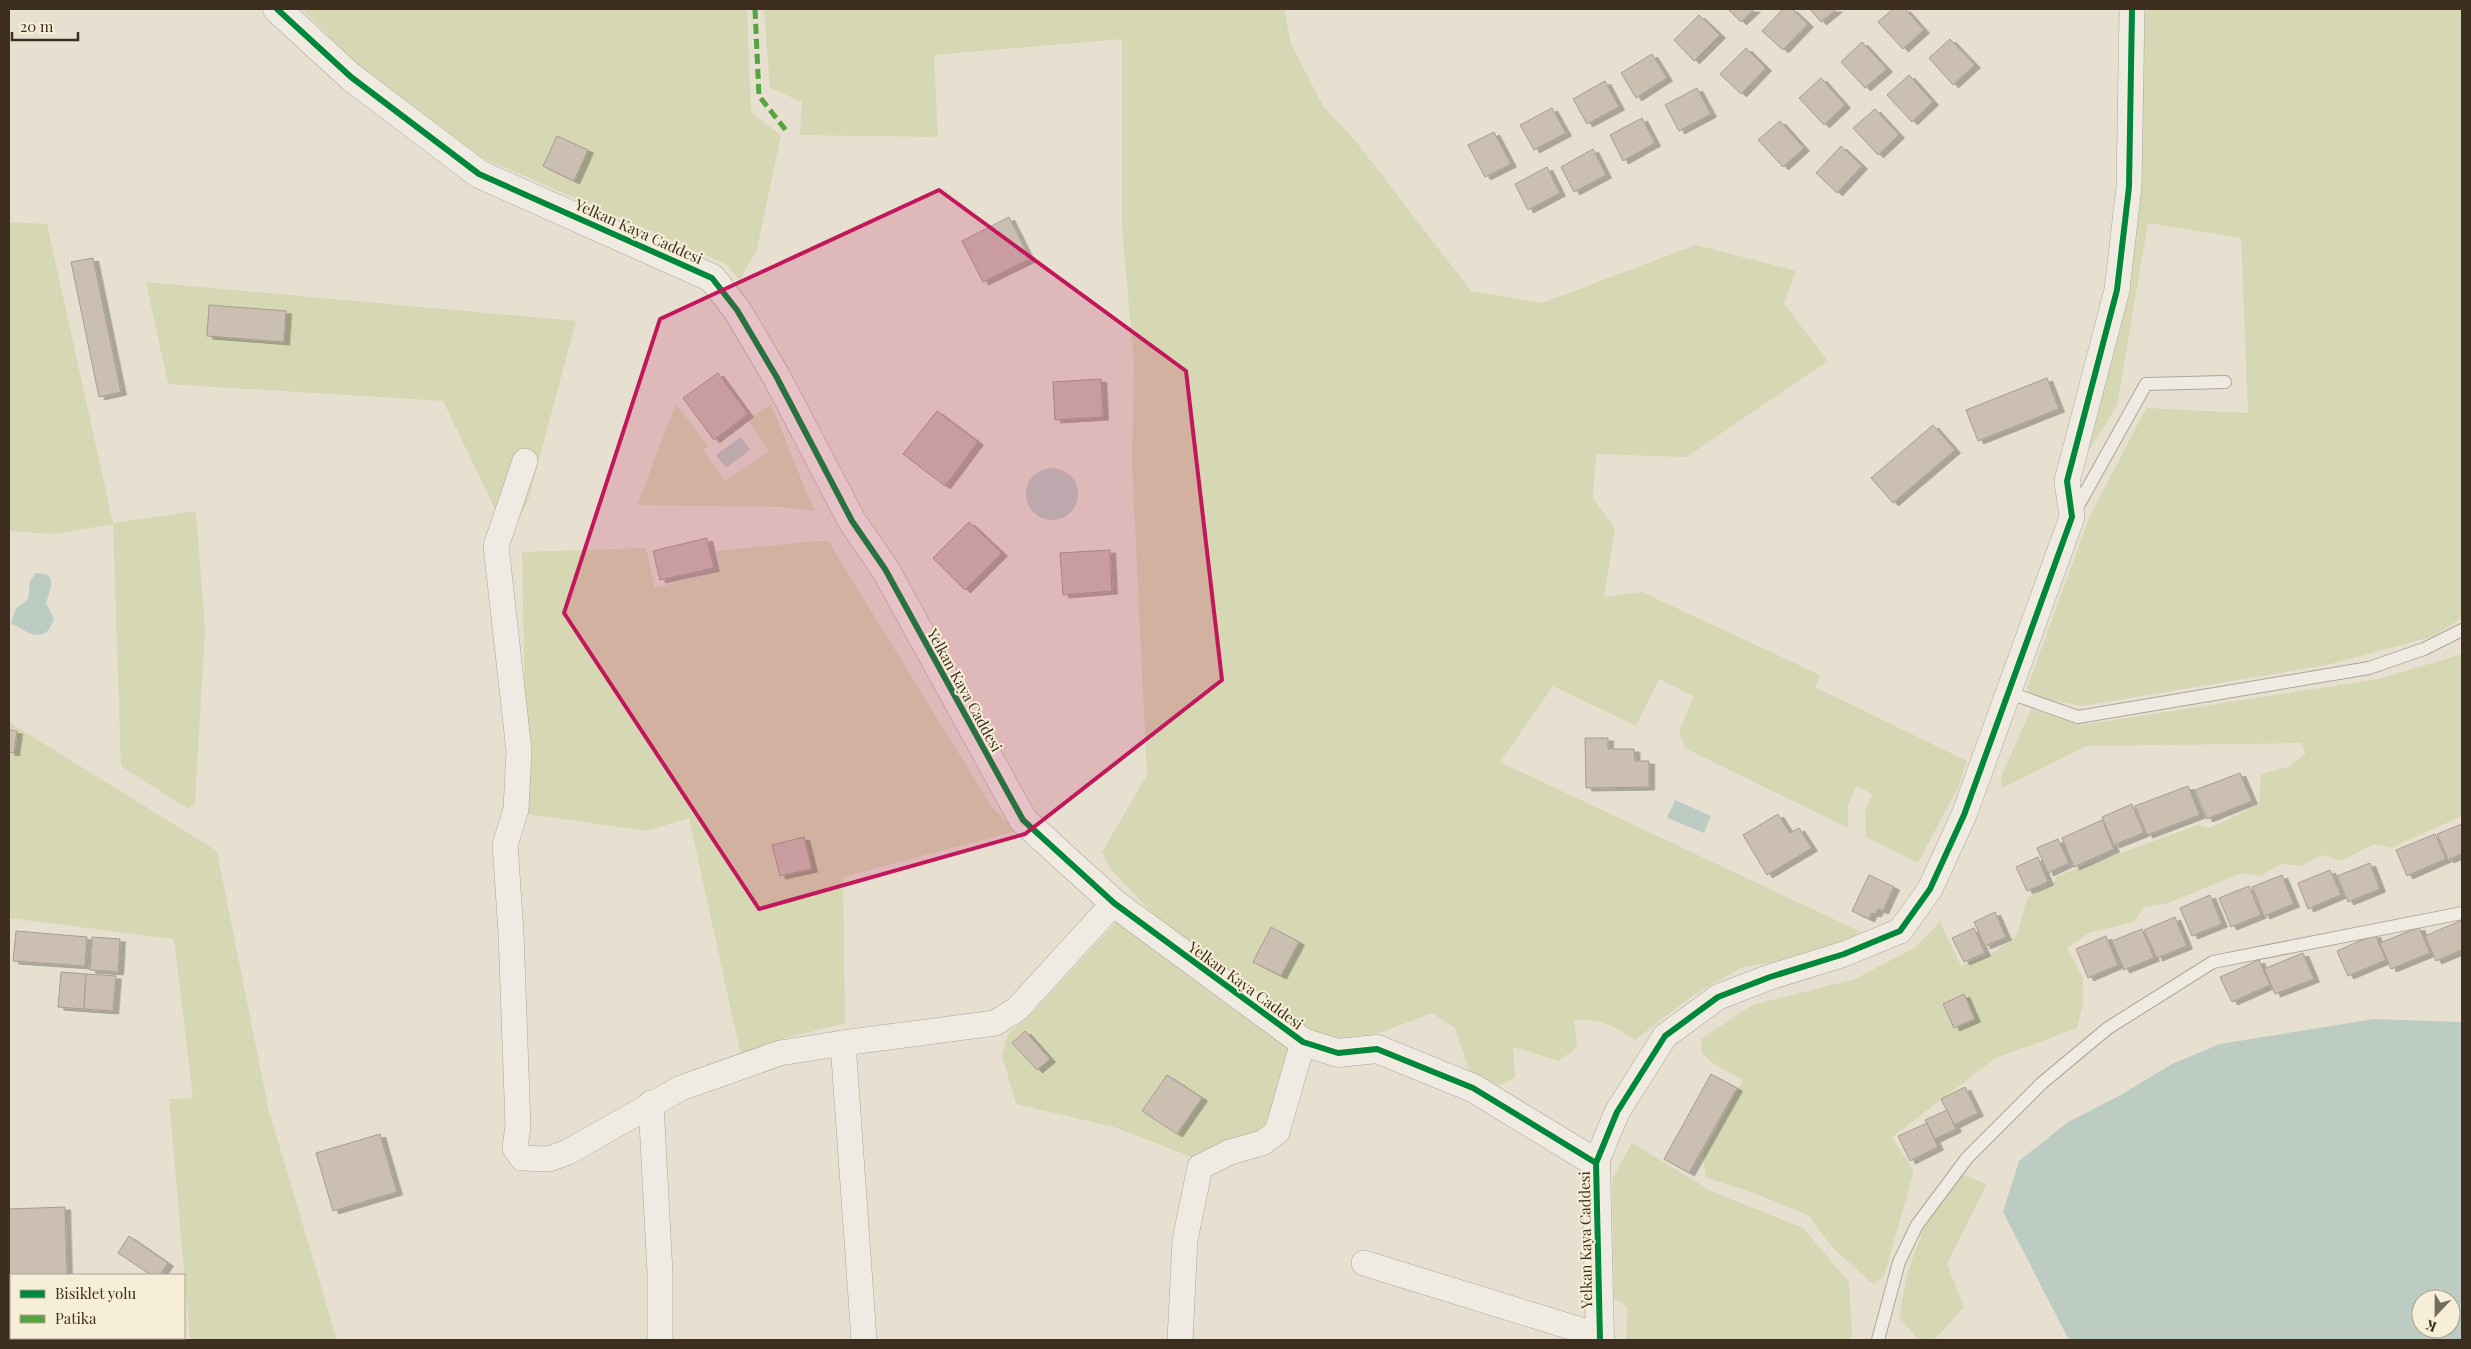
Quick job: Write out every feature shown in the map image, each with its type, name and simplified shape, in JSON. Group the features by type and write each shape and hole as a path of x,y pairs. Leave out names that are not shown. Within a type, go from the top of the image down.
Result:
{"street":[{"name":"Yelkan Kaya Caddesi","path":"277,9 350,77 479,174 712,278 737,310 776,376 852,521 885,569 1023,820 1114,903 1303,1042 1338,1053 1377,1049 1473,1088 1596,1164 1600,1338"},
{"path":"1596,1164 1618,1112 1665,1036 1718,997 1844,954 1900,931 1930,889 1964,815 2010,693 2072,517 2067,481 2118,280 2129,187 2132,9"},
{"path":"525,462 496,546 519,751 516,809 505,845 512,932 518,1126 515,1148 522,1158 549,1159 568,1152 651,1103 725,1071 780,1053 995,1022 1016,1009 1114,903"},
{"path":"1180,1340 1185,1240 1200,1167 1230,1152 1262,1143 1277,1132 1303,1042"},
{"path":"843,1043 864,1340"},
{"path":"651,1103 660,1272 660,1340"},
{"path":"1364,1263 1600,1338"}],"lane":[{"path":"2072,517 2146,384 2225,382"},
{"path":"2010,693 2078,718 2369,668 2424,649 2462,630"},
{"path":"1878,1340 1898,1262 1917,1225 1968,1158 2042,1083 2108,1028 2213,962 2462,913"}],"highlighted area":[{"path":"939,190 1186,371 1222,680 1025,834 759,909 564,613 660,319"}],"green space":[{"path":"302,9 747,9 751,113 781,135 757,249 740,280 726,264 471,153 362,70"},
{"path":"764,9 1284,9 1291,44 1323,106 1354,139 1471,291 1542,303 1696,245 1796,271 1784,304 1828,361 1686,457 1596,454 1593,498 1615,529 1604,597 1642,592 1820,675 1815,687 1967,761 1959,785 1918,863 1866,837 1865,811 1872,794 1856,786 1848,805 1848,828 1685,748 1679,731 1694,696 1659,679 1636,726 1553,686 1500,762 1861,932 1803,958 1743,967 1695,994 1635,1040 1606,1024 1591,1020 1574,1020 1577,1047 1559,1061 1513,1047 1515,1078 1500,1085 1471,1076 1455,1028 1432,1013 1369,1037 1326,1038 1301,1030 1161,923 1109,867 1102,852 1147,775 1132,463 1134,364 1122,227 1122,39 934,55 938,137 800,135 802,102 770,88"},
{"path":"2144,9 2462,9 2462,618 2434,636 2327,665 2082,706 2030,696 2027,688 2089,518 2146,408 2248,413 2241,238 2148,223 2117,406 2086,454 2104,369"},
{"path":"9,222 47,224 113,523 196,511 205,630 195,803 188,809 121,766 113,524 54,534 9,531"},
{"path":"146,282 576,321 528,501 509,538 443,401 168,384"},
{"path":"676,404 708,446 703,450 725,481 769,451 748,420 771,404 814,511 782,507 637,505"},
{"path":"828,541 991,806 1016,831 843,877 845,1023 779,1040 741,1056 689,818 647,831 527,814 522,552 646,548 655,588 721,570 717,551","holes":["773,845 811,869 780,876"]},
{"path":"2462,654 2462,816 2391,848 2374,844 2341,861 2321,855 2302,866 2281,864 2260,876 2241,873 2168,903 2145,907 2134,922 2089,933 2067,948 2083,978 2083,1004 2077,1028 1996,1058 1892,1137 1914,1171 1884,1276 1874,1285 1831,1246 1808,1215 1751,1192 1706,1178 1703,1153 1743,1080 1717,1066 1702,1054 1701,1039 1752,1005 1855,979 1914,948 1940,922 1961,966 1994,952 2017,935 2027,898 2053,884 2057,876 2198,825 2210,828 2259,804 2261,774 2288,767 2306,753 2300,743 2086,746 2002,788 2001,777 2031,709 2081,725 2379,679"},
{"path":"9,722 217,851 269,1111 337,1340 190,1340 169,1099 193,1098 174,939 9,918"},
{"path":"1119,919 1294,1045 1268,1124 1257,1134 1194,1158 1114,1127 1016,1104 1002,1055 1008,1034 1029,1016","holes":["1167,1075 1202,1098 1178,1134 1142,1111"]},
{"path":"1632,1143 1711,1191 1803,1228 1849,1282 1852,1334 1848,1340 1626,1340 1627,1307 1614,1298 1612,1180"},
{"path":"1961,1174 1987,1184 1947,1264 1964,1307 1934,1340 1919,1340 1899,1317 1907,1275 1923,1229"}],"shaded area":[{"path":"741,437 750,450 726,468 716,455"},
{"path":"1047,468 1057,468 1066,472 1074,480 1078,494 1074,508 1066,516 1057,520 1047,520 1038,516 1030,508 1026,499 1026,489 1030,480 1038,472"},
{"path":"36,573 48,576 50,579 51,588 46,603 54,619 46,632 41,635 30,633 11,623 15,610 28,599 30,581"},
{"path":"1675,800 1711,816 1704,833 1667,818"},
{"path":"2373,1019 2462,1022 2462,1340 2069,1340 2003,1212 2019,1161 2068,1122 2119,1096 2172,1064 2220,1044"}],"building":[{"path":"1728,9 1755,9 1741,22"},
{"path":"1783,9 1792,9 1808,24 1783,50 1762,31"},
{"path":"1810,9 1837,9 1821,22"},
{"path":"1893,9 1905,9 1924,30 1903,49 1878,22"},
{"path":"1699,15 1720,35 1694,61 1674,40"},
{"path":"1950,39 1975,65 1953,85 1929,58"},
{"path":"1862,42 1887,69 1865,88 1841,62"},
{"path":"1746,48 1766,68 1741,94 1720,74"},
{"path":"1652,54 1667,78 1636,98 1621,73"},
{"path":"1909,75 1933,102 1912,122 1887,95"},
{"path":"1821,78 1845,105 1824,125 1799,98"},
{"path":"1605,81 1619,107 1587,124 1573,99"},
{"path":"1697,88 1711,114 1679,131 1665,105"},
{"path":"1552,108 1566,133 1534,150 1520,125"},
{"path":"1875,109 1899,135 1878,155 1853,128"},
{"path":"1642,118 1655,143 1623,161 1610,135"},
{"path":"1780,121 1804,148 1783,167 1758,140"},
{"path":"1494,132 1511,164 1485,177 1468,145"},
{"path":"557,136 588,150 574,181 543,166"},
{"path":"1841,146 1862,166 1837,193 1816,173"},
{"path":"1593,149 1606,175 1574,192 1561,167"},
{"path":"1547,167 1560,193 1528,210 1515,184"},
{"path":"1009,217 1030,259 983,282 962,241"},
{"path":"93,258 121,392 99,397 71,262"},
{"path":"209,305 286,311 284,342 207,336"},
{"path":"718,373 748,414 714,440 683,398"},
{"path":"2047,378 2059,409 1978,441 1966,410"},
{"path":"1101,379 1103,417 1055,420 1053,382"},
{"path":"937,411 978,442 945,486 903,454"},
{"path":"1933,425 1955,450 1893,503 1871,478"},
{"path":"969,522 1002,553 965,590 933,558"},
{"path":"707,538 714,568 660,580 653,551"},
{"path":"1110,550 1112,591 1063,595 1060,553"},
{"path":"9,730 17,731 14,753 9,752"},
{"path":"1585,738 1608,738 1608,749 1634,749 1635,761 1649,761 1649,787 1586,788"},
{"path":"2240,773 2252,801 2207,819 2195,790"},
{"path":"2188,786 2200,815 2147,835 2135,806"},
{"path":"2132,804 2144,833 2114,845 2102,817"},
{"path":"1778,814 1790,833 1799,828 1812,848 1767,875 1743,835"},
{"path":"2102,820 2114,849 2074,867 2062,838"},
{"path":"2462,824 2462,854 2448,860 2437,834"},
{"path":"2435,834 2446,859 2407,876 2396,850"},
{"path":"804,837 812,869 780,876 772,845"},
{"path":"2058,839 2069,863 2048,873 2037,848"},
{"path":"2038,857 2048,882 2027,891 2016,867"},
{"path":"2370,863 2380,889 2348,902 2337,876"},
{"path":"2330,870 2341,895 2308,909 2298,883"},
{"path":"1869,875 1894,887 1883,911 1878,909 1876,914 1872,913 1869,919 1852,911"},
{"path":"2282,875 2294,904 2264,916 2252,887"},
{"path":"2249,886 2261,915 2231,927 2219,898"},
{"path":"2210,895 2222,924 2192,936 2180,908"},
{"path":"1995,912 2006,937 1985,946 1974,922"},
{"path":"2175,917 2187,946 2157,958 2144,930"},
{"path":"2462,920 2462,950 2436,961 2425,936"},
{"path":"1271,927 1299,942 1281,976 1253,962"},
{"path":"2419,927 2430,953 2391,969 2380,943"},
{"path":"1974,928 1985,953 1964,962 1952,938"},
{"path":"2142,929 2154,958 2124,970 2112,941"},
{"path":"16,931 87,937 85,966 13,961"},
{"path":"2375,934 2386,960 2348,976 2337,951"},
{"path":"2106,936 2118,965 2088,978 2076,949"},
{"path":"92,937 120,939 118,972 90,970"},
{"path":"2303,953 2314,979 2275,994 2264,969"},
{"path":"2259,960 2270,985 2232,1002 2220,977"},
{"path":"61,972 86,974 84,1009 58,1007"},
{"path":"86,974 116,976 113,1011 84,1009"},
{"path":"1964,994 1975,1019 1954,1028 1943,1004"},
{"path":"1025,1031 1050,1059 1037,1070 1012,1043"},
{"path":"1711,1074 1737,1088 1689,1173 1664,1159"},
{"path":"1167,1075 1202,1098 1177,1134 1142,1111"},
{"path":"1965,1087 1978,1113 1954,1125 1941,1099"},
{"path":"1947,1110 1956,1129 1935,1139 1925,1120"},
{"path":"1927,1123 1938,1147 1910,1161 1898,1136"},
{"path":"380,1134 397,1192 333,1211 316,1153"},
{"path":"65,1207 67,1274 10,1274 10,1339 69,1340 9,1340 9,1209"},
{"path":"129,1236 168,1263 161,1274 150,1274 118,1253"}],"marked path":[{"path":"755,9 759,96 788,133"}],"cycle path":[{"path":"277,9 351,77 479,174 712,278 737,310 776,376 852,521 885,569 1023,820 1114,903 1303,1042 1338,1053 1377,1049 1473,1088 1596,1163 1600,1340"},
{"path":"1596,1163 1617,1112 1665,1036 1718,997 1770,977 1844,954 1900,931 1930,889 1964,815 2072,517 2067,481 2117,290 2129,187 2132,9"}]}
